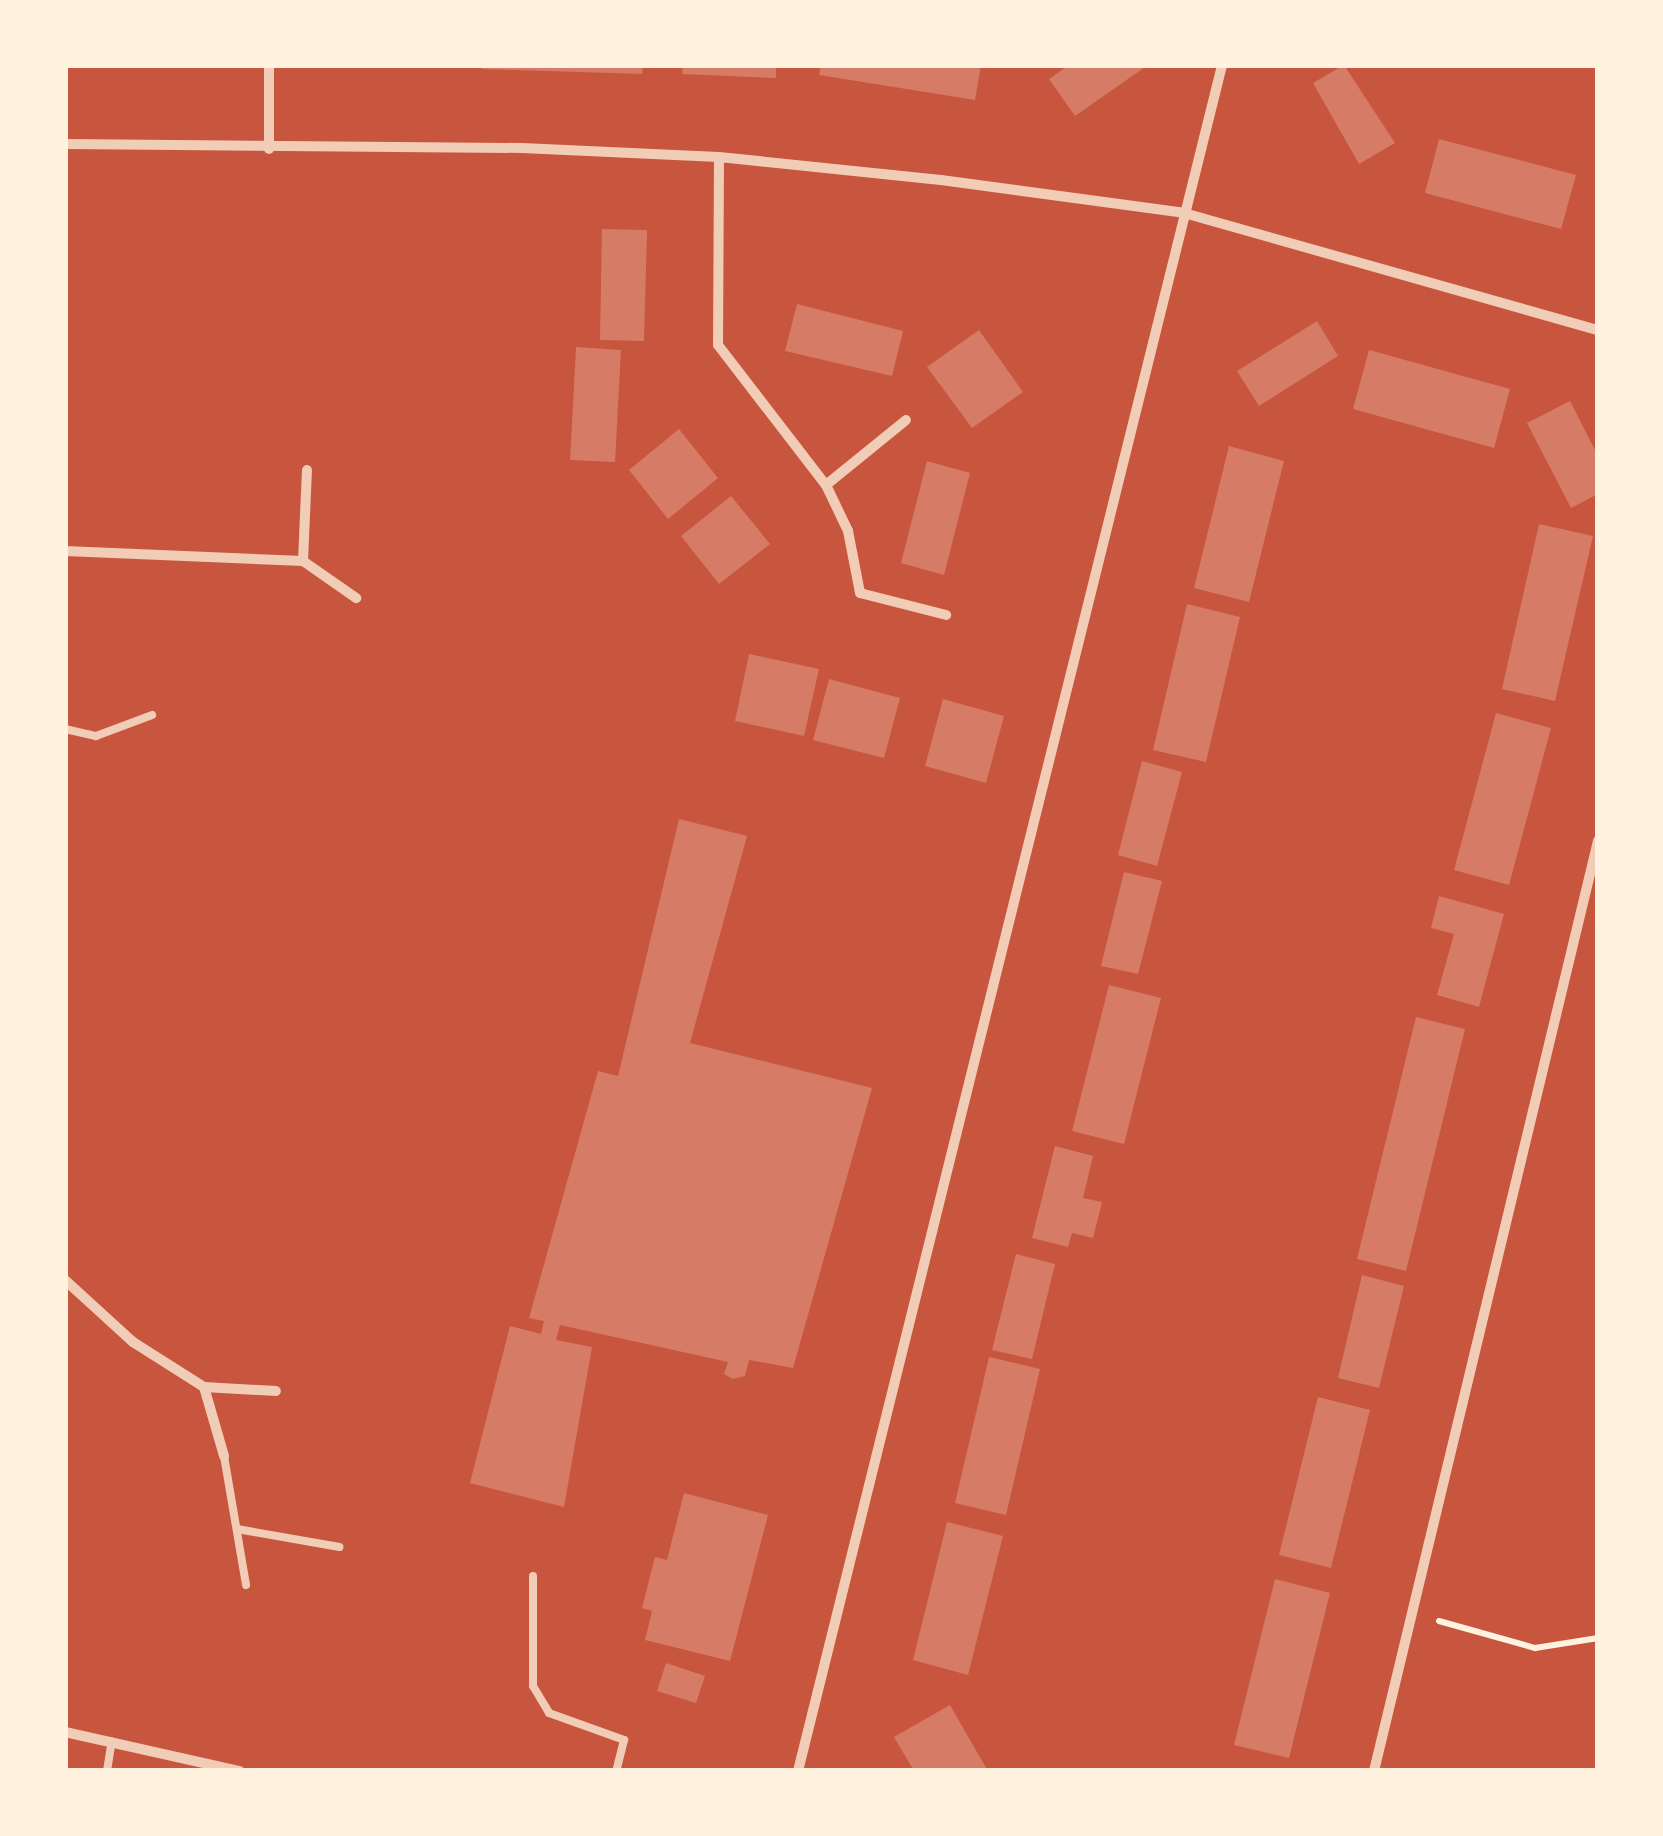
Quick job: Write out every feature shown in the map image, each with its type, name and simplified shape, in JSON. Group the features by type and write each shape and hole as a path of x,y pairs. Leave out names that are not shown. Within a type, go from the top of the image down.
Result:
{"street":[{"path":"269,149 270,65"},
{"path":"798,1771 1222,65"},
{"path":"65,144 719,157 1184,213 1349,254 1598,330"},
{"path":"719,157 718,345 826,485 848,532 860,593 946,615"},
{"path":"826,485 906,420"},
{"path":"302,561 307,470"},
{"path":"65,551 302,561 356,598"},
{"path":"1374,1771 1598,841"},
{"path":"65,1280 132,1342 204,1387 276,1390"},
{"path":"204,1387 224,1456"},
{"path":"65,1732 240,1771"}],"lane":[{"path":"65,729 96,736 152,715"},
{"path":"224,1456 246,1585"},
{"path":"236,1530 339,1547"},
{"path":"534,1576 532,1686 549,1712 624,1740 616,1771"},
{"path":"107,1771 112,1740"}],"path":[{"path":"1411,1613 1535,1648 1598,1638"}],"building":[{"path":"482,65 643,65 642,74 482,69"},
{"path":"683,65 776,65 776,78 682,74"},
{"path":"821,65 981,65 975,100 819,75"},
{"path":"1069,65 1148,65 1075,116 1049,79"},
{"path":"1344,65 1395,143 1359,164 1313,83"},
{"path":"1439,139 1576,175 1561,229 1425,193"},
{"path":"602,229 647,230 644,341 600,340"},
{"path":"797,304 903,331 892,376 785,351"},
{"path":"1317,321 1338,356 1259,406 1237,371"},
{"path":"979,330 1023,392 972,428 927,367"},
{"path":"576,347 621,350 615,462 570,460"},
{"path":"1369,350 1510,389 1494,448 1353,409"},
{"path":"1570,401 1598,456 1598,494 1571,508 1527,423"},
{"path":"679,429 718,478 668,519 629,470"},
{"path":"1229,446 1284,461 1249,602 1194,588"},
{"path":"927,461 970,473 944,575 901,563"},
{"path":"731,496 770,544 719,584 681,536"},
{"path":"1539,524 1593,536 1555,701 1502,689"},
{"path":"1187,604 1240,617 1206,762 1153,750"},
{"path":"749,654 819,669 804,736 735,721"},
{"path":"829,679 900,698 884,758 813,740"},
{"path":"943,699 1004,716 986,783 925,766"},
{"path":"1496,713 1551,728 1509,885 1454,870"},
{"path":"1142,761 1182,772 1157,866 1118,855"},
{"path":"679,819 747,836 690,1043 872,1088 793,1368 749,1360 745,1376 733,1379 724,1374 728,1362 560,1325 556,1340 592,1347 564,1507 470,1483 510,1326 541,1334 544,1321 529,1318 598,1071 618,1076"},
{"path":"1124,872 1162,881 1138,974 1101,966"},
{"path":"1439,896 1504,914 1479,1007 1437,995 1454,934 1431,928"},
{"path":"1109,985 1161,998 1124,1144 1072,1131"},
{"path":"1416,1017 1465,1029 1406,1271 1357,1259"},
{"path":"1055,1146 1093,1156 1083,1198 1102,1202 1093,1238 1072,1233 1068,1247 1032,1238"},
{"path":"1016,1254 1055,1264 1032,1359 992,1350"},
{"path":"1362,1275 1404,1286 1379,1388 1338,1378"},
{"path":"989,1357 1040,1369 1006,1515 955,1503"},
{"path":"1318,1397 1370,1410 1331,1568 1279,1555"},
{"path":"684,1493 768,1515 730,1661 645,1640 652,1611 642,1608 655,1557 667,1560"},
{"path":"947,1522 1003,1536 968,1675 913,1660"},
{"path":"1275,1579 1330,1593 1289,1758 1234,1745"},
{"path":"666,1663 705,1676 696,1703 657,1691"},
{"path":"950,1705 988,1771 914,1771 894,1737"}]}
